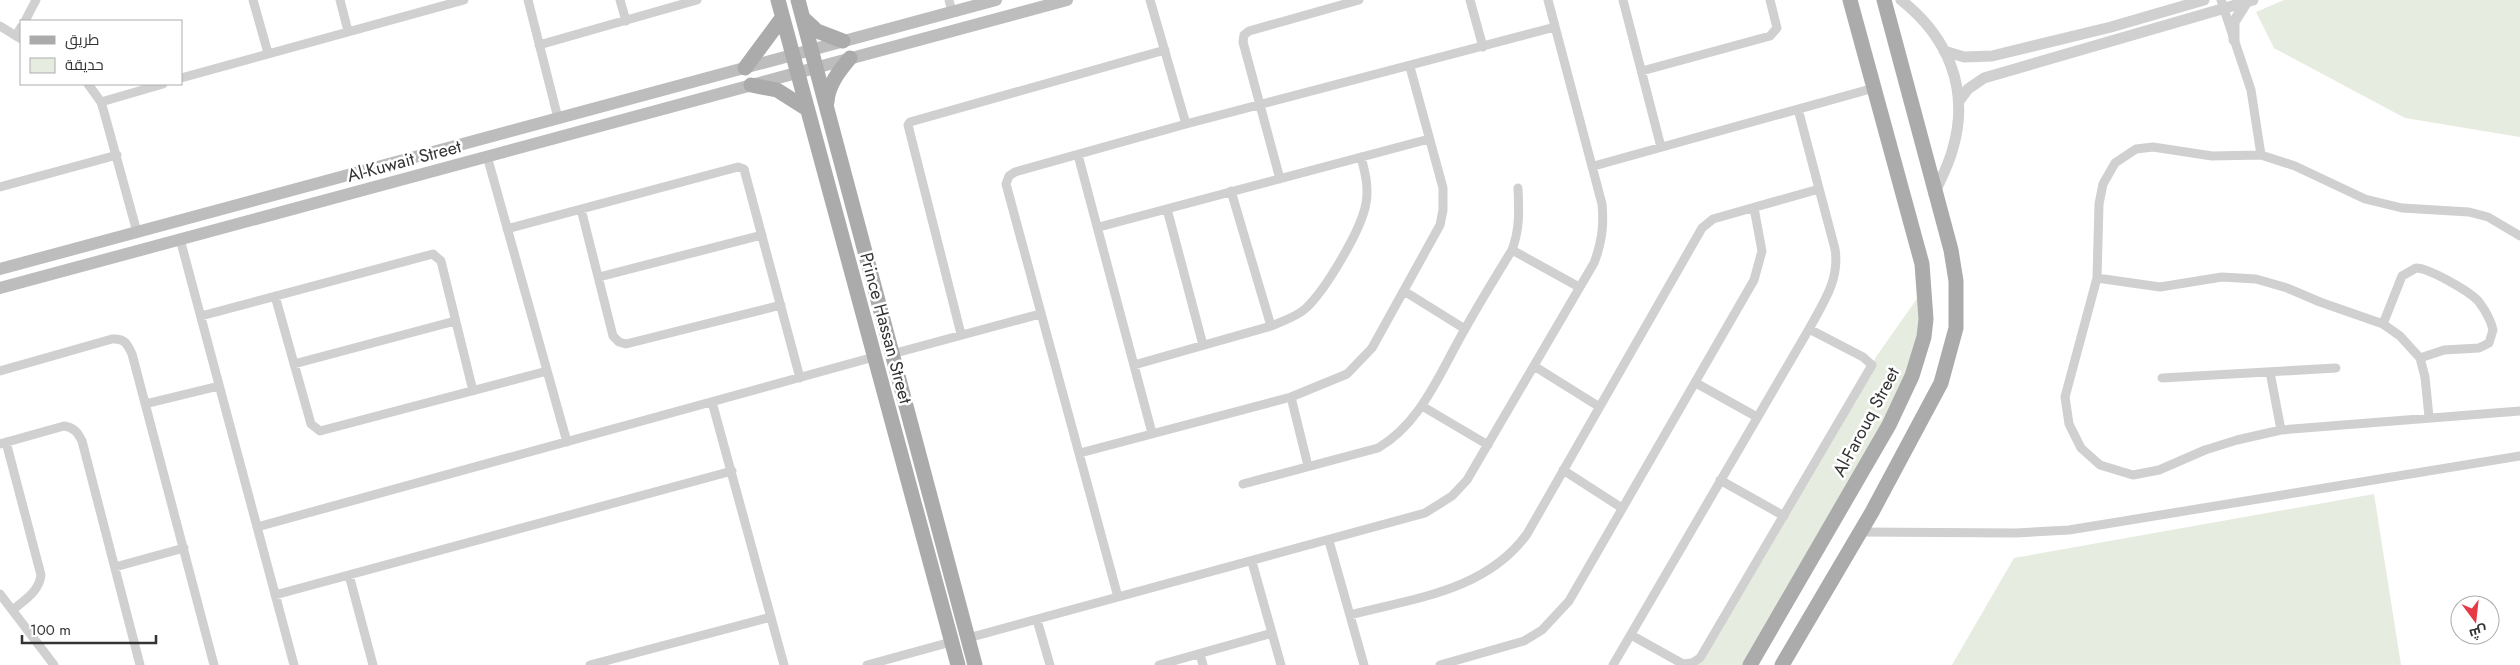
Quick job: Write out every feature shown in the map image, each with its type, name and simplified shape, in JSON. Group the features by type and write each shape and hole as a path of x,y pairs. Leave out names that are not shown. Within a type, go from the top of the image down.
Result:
{"main road":[{"name":"Prince Hassan Street","path":"778,0 958,665"},
{"name":"Al-Kuwait Street","path":"0,269 812,50 951,6 996,0"},
{"name":"Al-Kuwait Street","path":"0,288 1067,0"},
{"name":"Al-Farouq Street","path":"1750,665 1889,425 1912,376 1924,338 1926,300 1922,264 1850,0"},
{"path":"1782,665 1860,532 1931,404 1951,352 1956,328 1956,281 1951,250 1934,194 1884,0"},
{"name":"Prince Hassan Street","path":"800,7 975,665"},
{"path":"800,7 805,21 817,31 843,41"},
{"path":"745,68 782,18"},
{"path":"827,106 830,88 850,58"},
{"path":"751,85 777,90 807,109"},
{"path":"349,175 356,192"}],"street":[{"path":"25,20 36,0"},
{"path":"252,0 268,53"},
{"path":"340,0 348,31"},
{"path":"422,0 425,11"},
{"path":"182,78 464,0"},
{"path":"528,0 558,118"},
{"path":"620,0 626,21"},
{"path":"539,45 697,0"},
{"path":"1150,0 1186,124"},
{"path":"1280,179 1243,42 1244,35 1249,31 1359,0"},
{"path":"1470,0 1483,47"},
{"path":"968,638 1252,562 1425,513 1439,506 1467,480 1594,263 1601,244 1604,223 1594,166 1548,0"},
{"path":"1623,0 1661,148"},
{"path":"1642,71 1770,36 1777,28 1770,0"},
{"path":"1901,0 1924,19 1944,51 1952,66 1959,101 1953,148 1934,194"},
{"path":"1944,51 1964,57 1992,56 2111,27 2204,0"},
{"path":"1959,101 1968,89 1984,78 2222,5 2249,2"},
{"path":"2234,40 2234,22 2249,2"},
{"path":"2222,5 2251,90 2261,155"},
{"path":"0,26 19,37"},
{"path":"1118,597 1006,184 1009,176 1015,172 1078,156 1259,104 1410,67 1555,27"},
{"path":"961,334 908,125 910,122 1165,50"},
{"path":"1080,453 1291,397 1347,374 1372,348 1440,225 1443,210 1443,188 1410,67"},
{"path":"89,85 101,102 137,232"},
{"path":"101,102 160,85"},
{"path":"1594,166 1874,88"},
{"path":"1613,665 1809,329 1834,282 1837,270 1835,249 1798,109"},
{"path":"1099,227 1429,138"},
{"path":"2520,236 2488,217 2469,212 2402,208 2365,199 2295,166 2261,155 2206,155 2153,147 2136,149 2114,163 2103,184 2099,204 2097,278 2065,396 2068,424 2074,437 2090,458 2110,470 2141,475 2159,470 2213,448 2281,430 2520,411"},
{"path":"0,187 117,155"},
{"path":"487,156 567,442"},
{"path":"1078,156 1099,227 1152,433"},
{"path":"1134,364 1271,326 1290,319 1304,310 1314,300 1363,218 1367,189 1361,157"},
{"path":"507,229 738,167 744,169 800,378"},
{"path":"1243,484 1378,448 1392,440 1422,406 1512,250 1518,235 1518,188"},
{"path":"1350,615 1456,586 1482,576 1515,551 1702,228 1712,219 1818,189"},
{"path":"1231,191 1271,326"},
{"path":"1440,665 1506,648 1524,641 1542,630 1569,601 1754,280 1760,264 1762,240 1754,208"},
{"path":"581,209 613,336 619,342 626,344 780,305"},
{"path":"1167,209 1203,345"},
{"path":"599,277 762,235"},
{"path":"180,239 294,665"},
{"path":"1512,250 1579,287"},
{"path":"201,316 433,254 441,261 473,391"},
{"path":"2383,324 2402,276 2416,268 2427,271 2470,294 2478,301 2493,330 2489,344 2480,348 2444,350 2420,358"},
{"path":"2097,278 2160,287 2222,277 2256,279 2287,288 2320,302 2383,324 2400,336 2420,358 2425,377 2429,417"},
{"path":"1404,291 1465,329"},
{"path":"275,296 311,424 320,431 547,372"},
{"path":"892,354 1040,314"},
{"path":"294,364 455,321"},
{"path":"1631,634 1682,664 1692,663 1700,658 1784,516 1872,365 1862,357 1809,329"},
{"path":"0,371 118,338 126,343 132,354 214,665"},
{"path":"257,527 874,357"},
{"path":"1534,366 1598,406"},
{"path":"2162,378 2336,368"},
{"path":"2270,372 2281,430"},
{"path":"1696,382 1757,417"},
{"path":"145,404 219,386"},
{"path":"1291,397 1308,466"},
{"path":"712,402 784,665"},
{"path":"1422,406 1488,445"},
{"path":"13,610 34,592 40,582 41,575 3,443 69,426 82,441 140,665"},
{"path":"1860,532 2016,533 2069,530 2520,456"},
{"path":"1563,470 1622,508"},
{"path":"275,595 732,471"},
{"path":"1720,480 1784,516"},
{"path":"1329,540 1364,665"},
{"path":"115,566 184,548"},
{"path":"1252,562 1281,665"},
{"path":"349,575 373,665"},
{"path":"0,594 54,665"},
{"path":"590,665 770,616"},
{"path":"1037,620 1050,665"},
{"path":"1159,665 1272,633"},
{"path":"867,665 878,664 951,642"},
{"path":"1200,654 1203,665"}],"green space":[{"path":"2284,0 2520,0 2520,137 2405,118 2274,48 2256,12"},
{"path":"1923,290 1912,376 1747,665 1698,665 1876,357"},
{"path":"2374,494 2401,665 1952,665 2014,558"}]}
